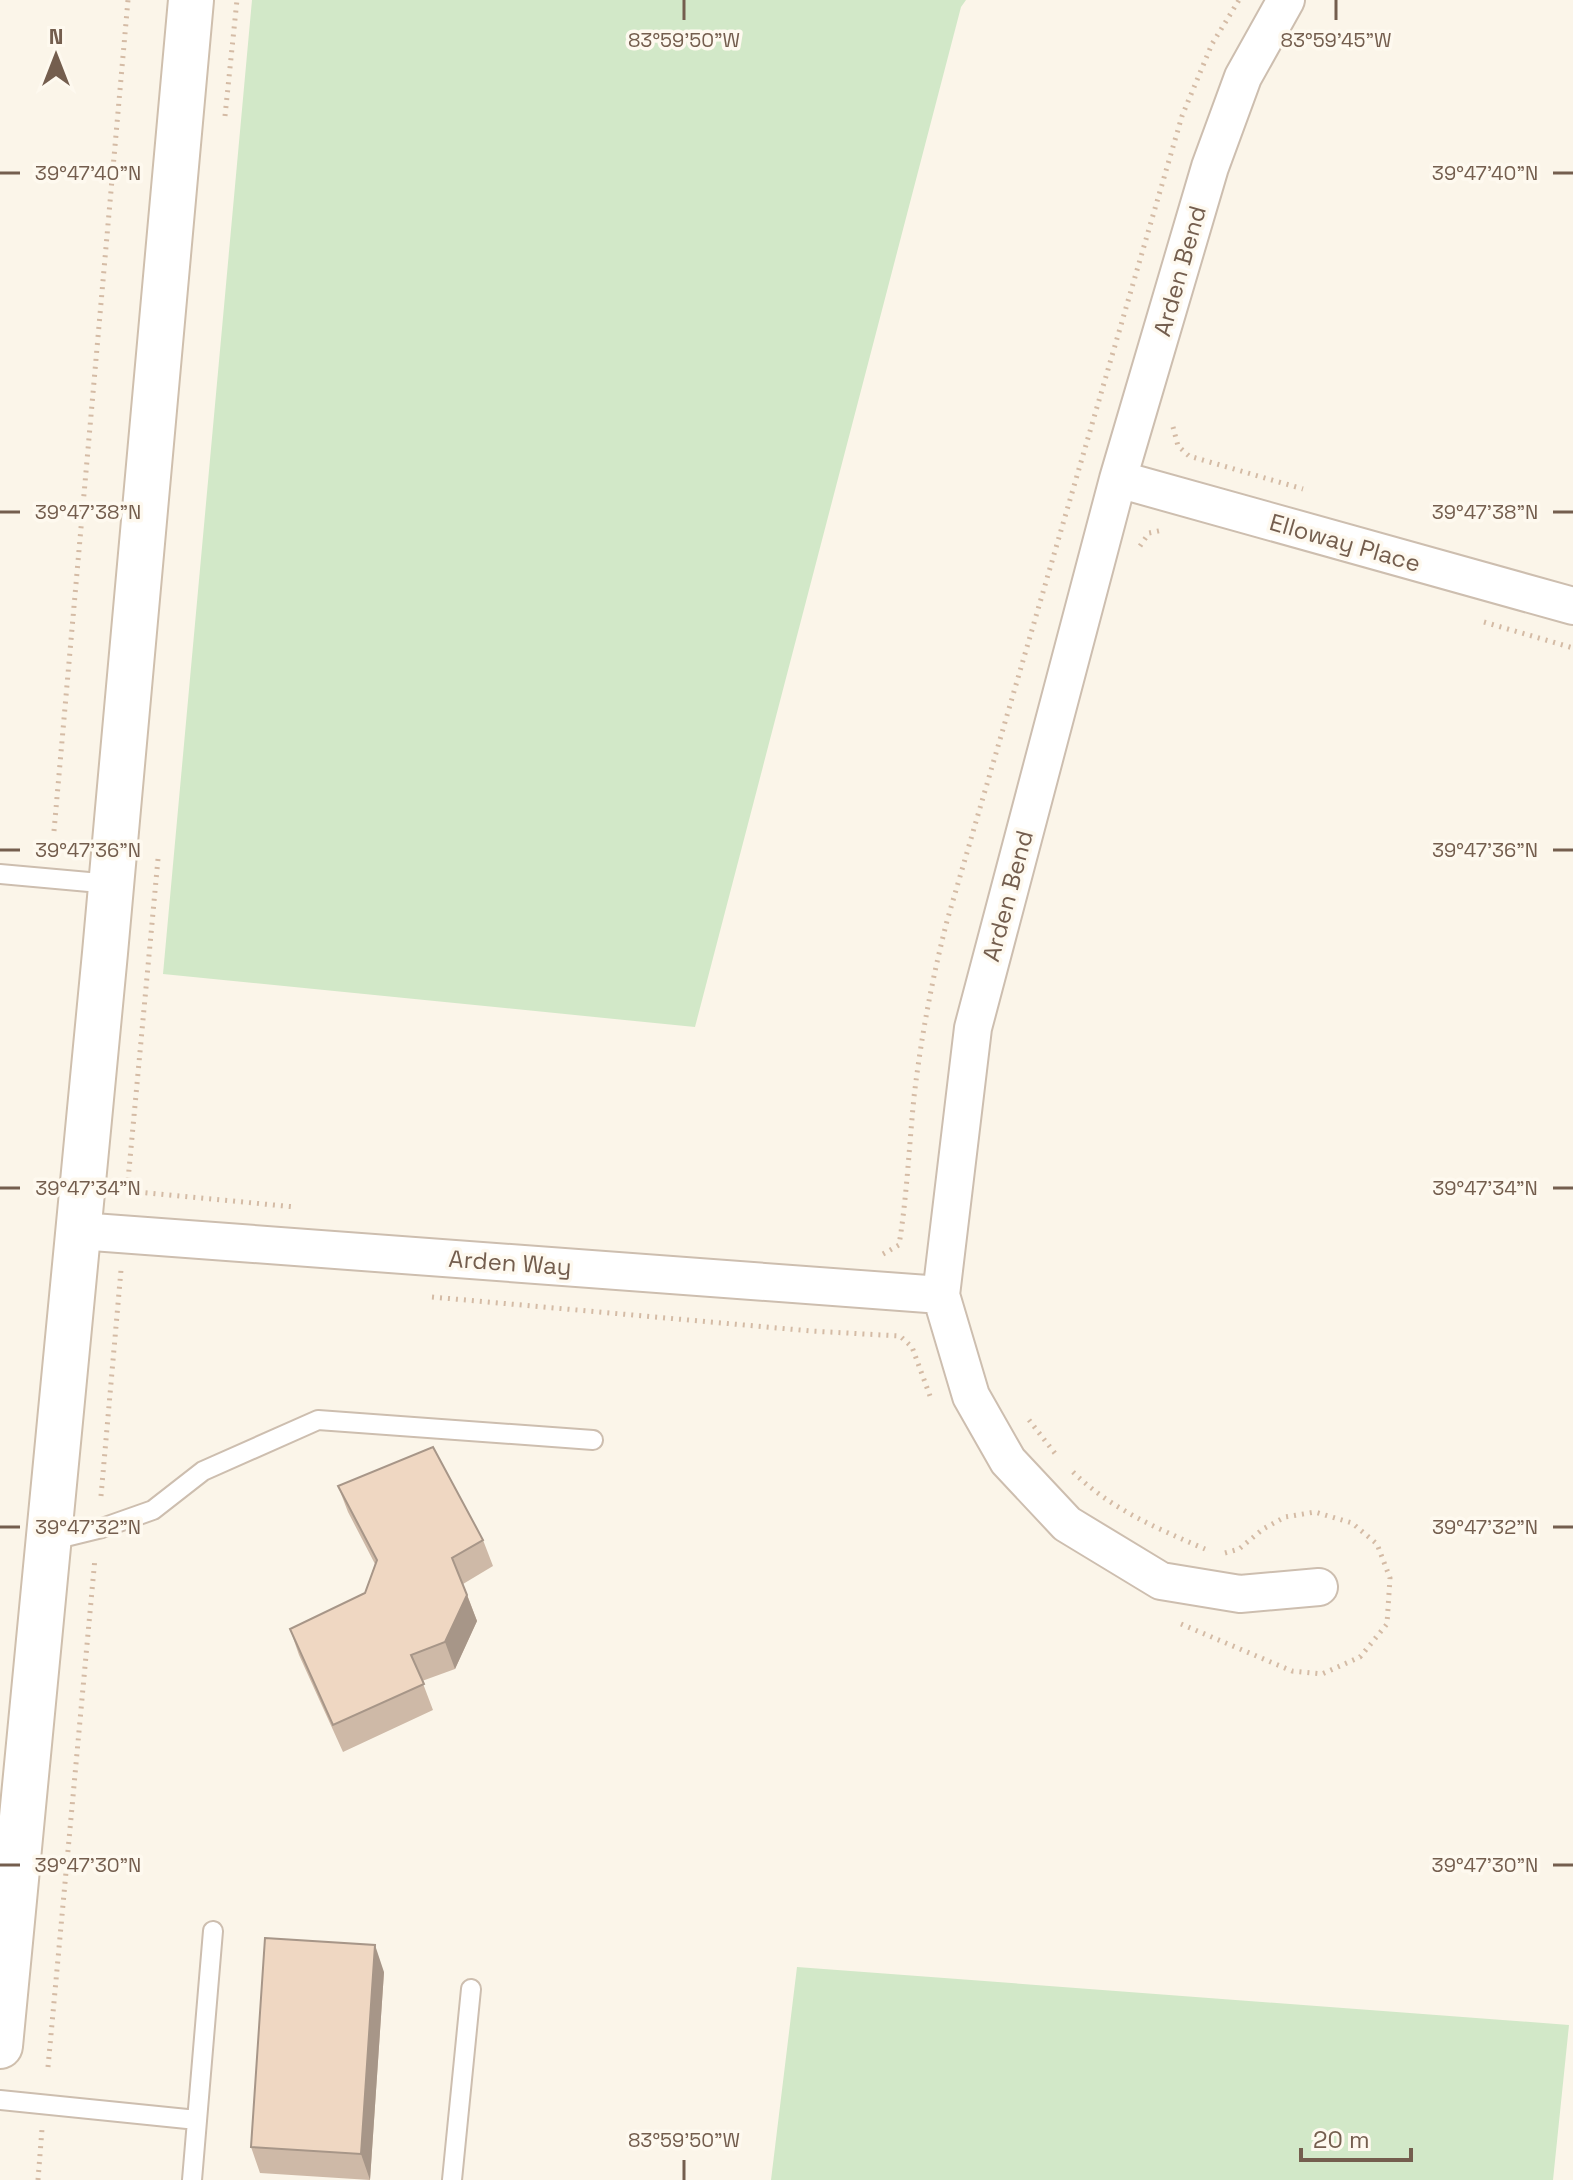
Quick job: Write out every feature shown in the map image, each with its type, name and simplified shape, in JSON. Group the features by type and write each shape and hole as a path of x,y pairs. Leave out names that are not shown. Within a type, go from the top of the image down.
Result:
{"street":[{"path":"0,2046 79,1231 191,0"},
{"name":"Arden Bend","path":"1286,0 1243,77 1210,167 1118,479 973,1028 941,1295 971,1396 1008,1461 1067,1524 1161,1581 1240,1594 1319,1587"},
{"name":"Elloway Place","path":"1118,479 1573,606"},
{"name":"Arden Way","path":"79,1231 941,1295"}],"lane":[{"path":"0,874 111,884"},
{"path":"49,1541 102,1528 153,1510 203,1471 318,1420 593,1440"},
{"path":"192,2180 213,1931"},
{"path":"452,2180 471,1989"},
{"path":"0,2100 197,2120"}],"path":[{"path":"54,831 128,0"},
{"path":"899,1245 905,1211 914,1097 930,987 1078,467"},
{"path":"101,1496 121,1269 136,1271"},
{"path":"421,1296 811,1331 900,1336 912,1347 934,1406"},
{"path":"1025,1414 1060,1460"},
{"path":"1070,1469 1089,1488 1127,1514 1207,1549"},
{"path":"1175,1621 1292,1671 1322,1674 1360,1657 1387,1624 1390,1578 1377,1544 1352,1523 1315,1512 1285,1517 1263,1529 1239,1549 1218,1554"},
{"path":"48,2067 95,1549"},
{"path":"38,2180 42,2128"}],"green space":[{"path":"252,0 966,0 961,7 695,1027 163,974"},
{"path":"797,1967 1569,2025 1553,2180 771,2180"}],"building":[{"path":"433,1447 483,1540 452,1558 467,1595 445,1642 411,1655 424,1684 333,1725 290,1629 365,1593 377,1560 338,1486"},
{"path":"265,1938 375,1945 361,2154 251,2147"}]}
